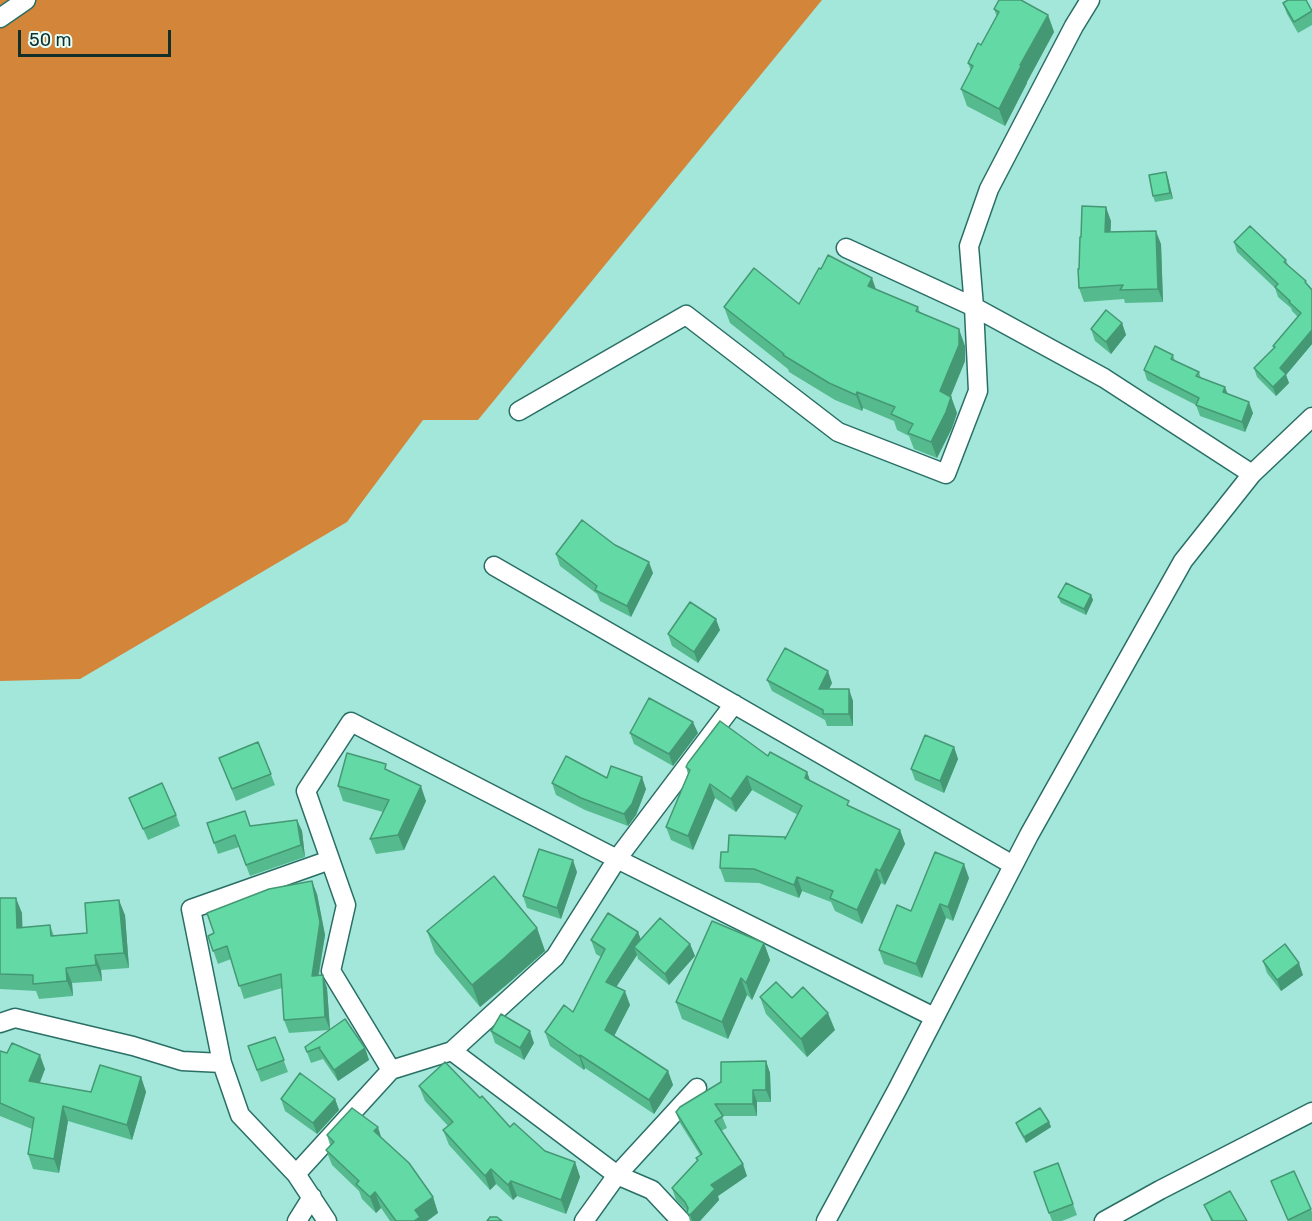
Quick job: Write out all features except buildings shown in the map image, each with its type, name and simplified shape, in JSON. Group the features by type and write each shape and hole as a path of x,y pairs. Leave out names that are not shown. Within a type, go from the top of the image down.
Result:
{"street":[{"path":"0,18 26,0"},
{"path":"519,411 686,315 838,432 946,474 978,391 969,246 989,189 1074,26 1090,0"},
{"path":"846,248 974,307 1104,378 1252,474"},
{"path":"826,1221 1013,865 1183,561 1252,474 1312,417"},
{"path":"494,566 1013,865"},
{"path":"296,1174 391,1070 452,1051 555,957 617,859 734,704"},
{"path":"391,1070 331,971 346,905 306,791 351,722 617,859 934,1017"},
{"path":"327,1221 296,1174 240,1114 222,1063 191,909 330,860"},
{"path":"0,1023 15,1018 133,1046 182,1061 222,1063"},
{"path":"452,1051 617,1175 652,1190 681,1221"},
{"path":"584,1221 617,1175 697,1088"},
{"path":"1104,1221 1312,1112"},
{"path":"297,1221 312,1197"}],"shaded area":[{"path":"0,0 822,0 478,420 423,420 347,522 80,679 0,681"}]}
